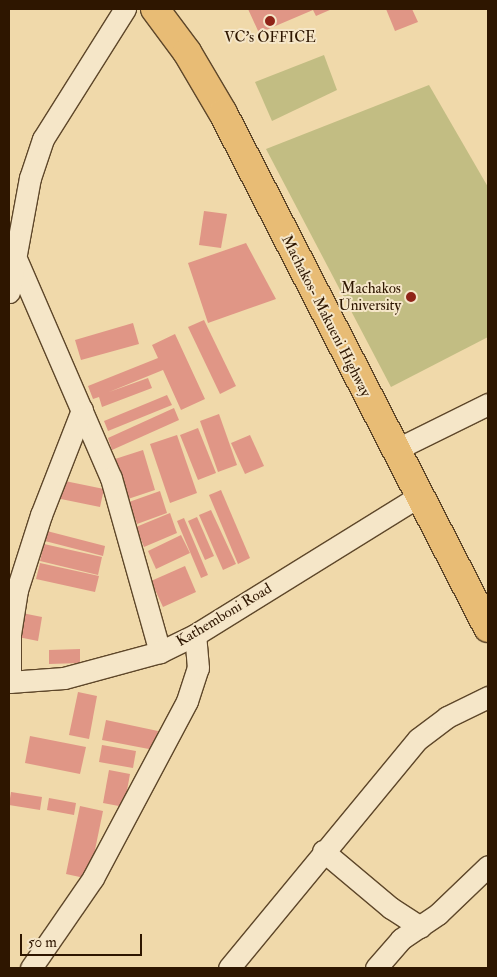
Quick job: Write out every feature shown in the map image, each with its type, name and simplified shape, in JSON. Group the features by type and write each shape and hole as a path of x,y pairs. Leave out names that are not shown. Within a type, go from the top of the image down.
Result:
{"main road":[{"name":"Machakos- Makueni Highway","path":"156,9 187,52 223,114 488,628"}],"street":[{"path":"9,292 30,178 43,139 124,9"},
{"path":"16,260 111,478 160,652"},
{"path":"395,450 488,404"},
{"path":"9,682 10,634 17,590 41,515 82,410"},
{"name":"Kathemboni Road","path":"9,682 64,678 160,652 195,635 419,496"},
{"path":"31,968 93,878 187,701 198,668 195,635"},
{"path":"229,968 323,851 418,739 447,718 488,697"},
{"path":"323,851 391,908 420,927"},
{"path":"376,968 401,939 420,927 488,866"}],"shaded area":[{"path":"324,55 337,90 272,121 255,82"},
{"path":"429,85 488,187 488,337 391,387 266,149"}],"building":[{"name":"VC's OFFICE","path":"248,9 332,9 316,16 313,10 259,33"},
{"path":"386,9 412,9 418,22 395,31"},
{"path":"204,211 227,214 221,248 199,245"},
{"path":"246,243 276,299 208,323 188,263"},
{"path":"204,320 236,386 220,394 188,327"},
{"path":"133,323 139,344 81,360 75,340"},
{"path":"175,334 205,399 181,410 163,370 109,392 148,378 152,388 102,407 99,397 93,399 88,386 158,358 152,345"},
{"path":"167,395 172,405 108,431 104,421"},
{"path":"174,408 179,420 112,450 108,438"},
{"path":"219,414 237,465 218,472 200,421"},
{"path":"198,428 216,473 198,480 180,435"},
{"path":"177,435 197,493 170,503 150,444"},
{"path":"250,435 264,466 245,474 231,443"},
{"path":"143,450 155,490 128,499 115,459"},
{"path":"60,480 104,489 100,507 56,498"},
{"path":"221,490 250,558 238,564 209,495"},
{"path":"160,491 167,513 137,524 129,502"},
{"path":"211,510 236,564 223,570 199,515"},
{"path":"170,513 177,533 144,547 136,527"},
{"path":"197,517 214,556 205,560 188,521"},
{"path":"184,518 208,575 201,578 177,521"},
{"path":"43,530 105,546 103,556 41,540"},
{"path":"181,535 190,553 156,569 148,551"},
{"path":"44,544 102,557 98,575 40,561"},
{"path":"40,563 99,576 95,592 36,579"},
{"path":"185,566 196,592 163,607 151,581"},
{"path":"22,613 42,617 38,641 18,637"},
{"path":"80,649 80,663 49,664 49,650"},
{"path":"78,692 97,696 89,739 69,735"},
{"path":"106,720 158,731 154,750 102,740"},
{"path":"30,736 86,747 80,774 25,763"},
{"path":"102,745 136,751 133,768 99,762"},
{"path":"109,770 130,774 124,807 103,803"},
{"path":"11,792 42,797 40,810 9,805"},
{"path":"49,798 76,803 74,815 47,810"},
{"path":"80,806 103,811 89,879 66,874"}],"place":[{"name":"VC's OFFICE","path":"270,21"},
{"name":"Machakos University","path":"411,297"}]}
